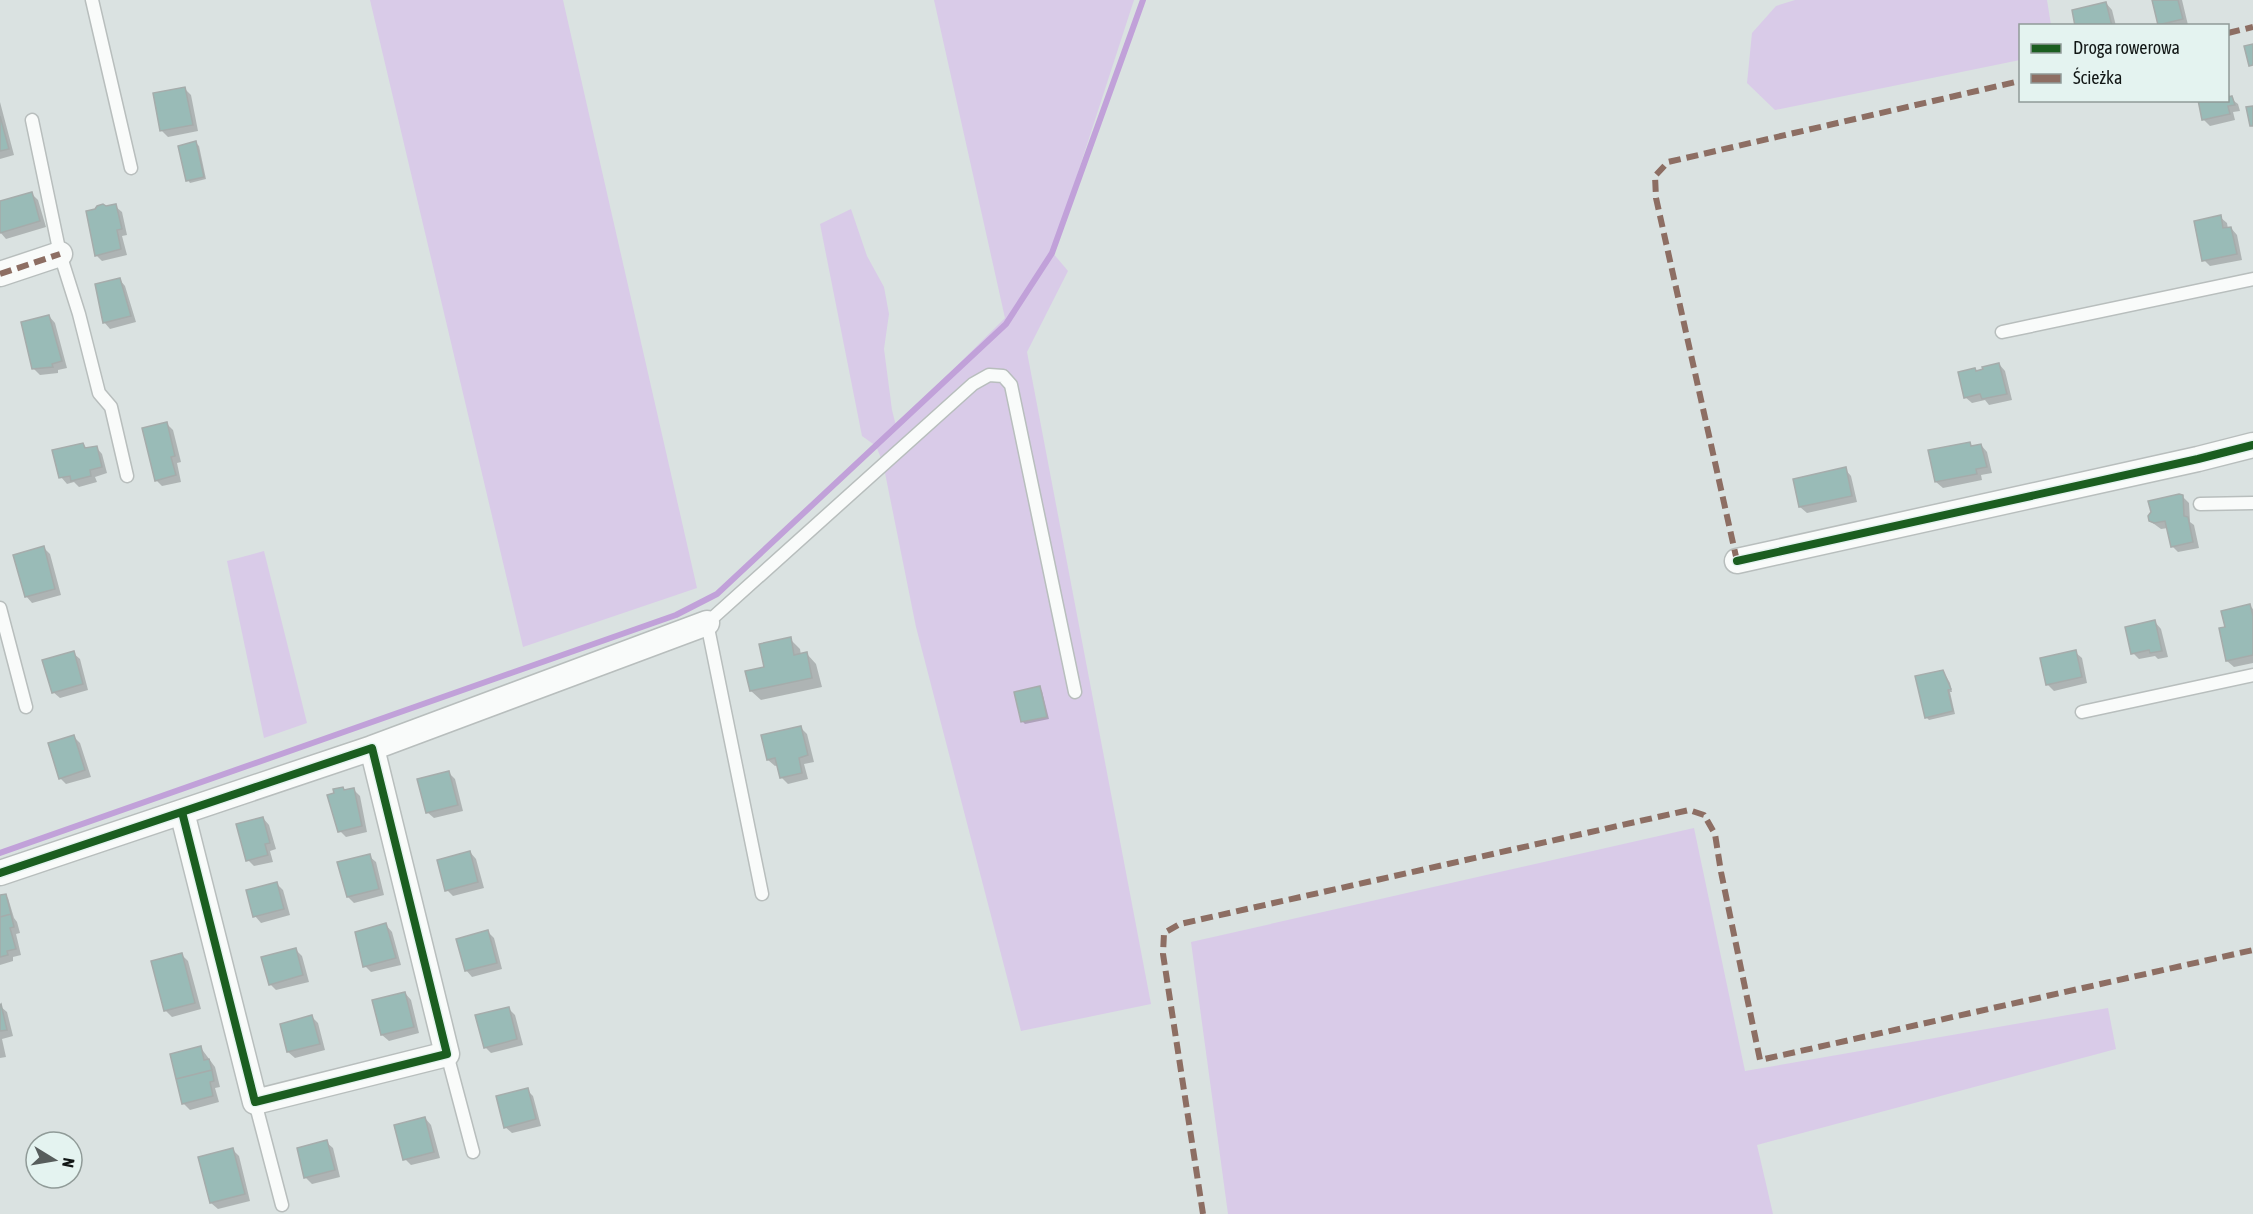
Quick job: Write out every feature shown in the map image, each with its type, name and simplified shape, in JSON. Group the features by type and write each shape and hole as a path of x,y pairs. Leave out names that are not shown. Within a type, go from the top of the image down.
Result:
{"street":[{"path":"0,274 60,254"},
{"path":"1737,561 2186,462 2253,445"},
{"path":"0,873 372,748 707,623"},
{"path":"182,812 255,1102 447,1054 372,748"}],"lane":[{"path":"92,0 131,168"},
{"path":"32,120 60,254 79,314 99,393 111,407 128,476"},
{"path":"2002,332 2253,279"},
{"path":"762,894 707,623 973,384 989,375 1003,376 1011,385 1075,692"},
{"path":"2200,504 2253,503"},
{"path":"0,608 26,707"},
{"path":"2082,712 2253,675"},
{"path":"447,1054 473,1152"},
{"path":"255,1102 282,1205"}],"shaded area":[{"path":"370,0 563,0 697,588 523,647"},
{"path":"934,0 1134,0 1052,252 1068,271 1027,352 1151,1004 1021,1031 916,627 883,463 876,446 862,436 820,224 851,209 867,256 884,287 889,314 884,349 896,426 1005,318"},
{"path":"1795,0 2047,0 2051,24 2019,24 2019,60 1775,110 1747,83 1752,33 1776,6"},
{"path":"264,551 307,723 264,738 227,561"},
{"path":"1694,828 1745,1071 2108,1008 2116,1049 1757,1145 1773,1214 1228,1214 1191,942"}],"building":[{"path":"2152,0 2178,0 2183,19 2158,24"},
{"path":"2106,2 2112,24 2075,24 2072,10"},
{"path":"2253,44 2253,65 2249,66 2244,46"},
{"path":"185,87 193,125 160,131 153,93"},
{"path":"2232,96 2235,105 2228,106 2230,114 2202,120 2198,102 2229,102 2229,97"},
{"path":"2253,106 2253,126 2250,126 2246,107"},
{"path":"0,116 9,149 0,151"},
{"path":"196,141 204,177 186,181 178,146"},
{"path":"32,192 40,221 0,233 0,201"},
{"path":"103,204 106,206 116,204 122,229 117,230 121,249 95,256 86,211"},
{"path":"2221,215 2223,228 2231,227 2237,254 2202,261 2194,221"},
{"path":"120,278 131,316 103,323 95,284"},
{"path":"49,315 62,361 52,364 53,367 32,369 21,322"},
{"path":"1999,363 2007,394 1982,399 1980,394 1964,398 1958,372 1975,368 1976,371 1983,369 1982,367"},
{"path":"167,422 175,456 171,457 176,475 155,481 142,428"},
{"path":"1970,442 1971,446 1981,444 1987,467 1976,469 1977,474 1935,482 1928,450"},
{"path":"83,443 85,448 97,446 102,467 90,470 91,476 71,481 70,476 59,478 52,450"},
{"path":"1846,467 1852,496 1799,507 1793,479"},
{"path":"2183,495 2184,516 2188,517 2193,542 2171,547 2165,521 2154,523 2149,521 2148,516 2151,512 2148,501"},
{"path":"44,546 55,589 25,597 13,555"},
{"path":"2250,604 2253,616 2253,655 2226,661 2219,628 2225,627 2221,611"},
{"path":"2155,620 2162,651 2150,653 2149,650 2131,654 2125,627"},
{"path":"791,637 794,655 807,652 812,678 750,691 745,671 764,667 759,644"},
{"path":"2076,650 2082,677 2046,685 2040,658"},
{"path":"74,651 83,684 52,693 42,660"},
{"path":"1943,670 1951,689 1948,690 1953,711 1925,718 1915,676"},
{"path":"1040,686 1047,717 1021,722 1014,692"},
{"path":"801,726 808,755 799,758 802,773 780,778 775,758 767,760 761,735"},
{"path":"74,735 85,770 59,779 48,743"},
{"path":"449,771 458,805 426,813 417,779"},
{"path":"343,787 344,790 354,788 362,826 338,832 327,795 334,793 333,789"},
{"path":"263,817 270,843 265,844 268,855 246,861 236,824"},
{"path":"470,851 478,882 445,891 437,860"},
{"path":"370,854 379,889 347,897 337,862"},
{"path":"277,882 284,909 253,917 246,890"},
{"path":"6,894 11,914 0,917 0,895"},
{"path":"11,914 14,927 10,928 16,949 7,951 8,955 0,957 0,917"},
{"path":"386,923 396,958 363,967 355,932"},
{"path":"488,930 497,963 465,971 456,939"},
{"path":"296,948 303,975 269,985 261,957"},
{"path":"182,953 195,1003 164,1011 151,961"},
{"path":"405,992 414,1027 381,1035 372,1000"},
{"path":"0,1005 7,1030 0,1031"},
{"path":"509,1007 517,1039 484,1048 475,1015"},
{"path":"312,1015 320,1044 287,1052 280,1024"},
{"path":"201,1046 204,1060 209,1059 212,1070 176,1079 170,1054"},
{"path":"212,1070 214,1081 210,1082 213,1096 182,1104 176,1079"},
{"path":"528,1088 536,1119 504,1128 496,1096"},
{"path":"425,1117 434,1152 403,1160 394,1125"},
{"path":"327,1140 335,1170 304,1178 297,1148"},
{"path":"233,1148 245,1194 210,1203 198,1157"}],"waterway":[{"path":"0,853 676,615 717,594 1006,324 1052,253 1143,0"}],"marked path":[{"path":"2229,33 2253,27"},
{"path":"1737,561 1656,198 1655,176 1668,162 2019,81"},
{"path":"0,274 60,254"},
{"path":"1203,1214 1163,954 1164,933 1180,924 1689,810 1704,815 1715,834 1760,1060 2253,950"}],"cycle path":[{"path":"1737,561 2253,445"},
{"path":"0,873 372,748 447,1054 255,1102 182,812"}]}
